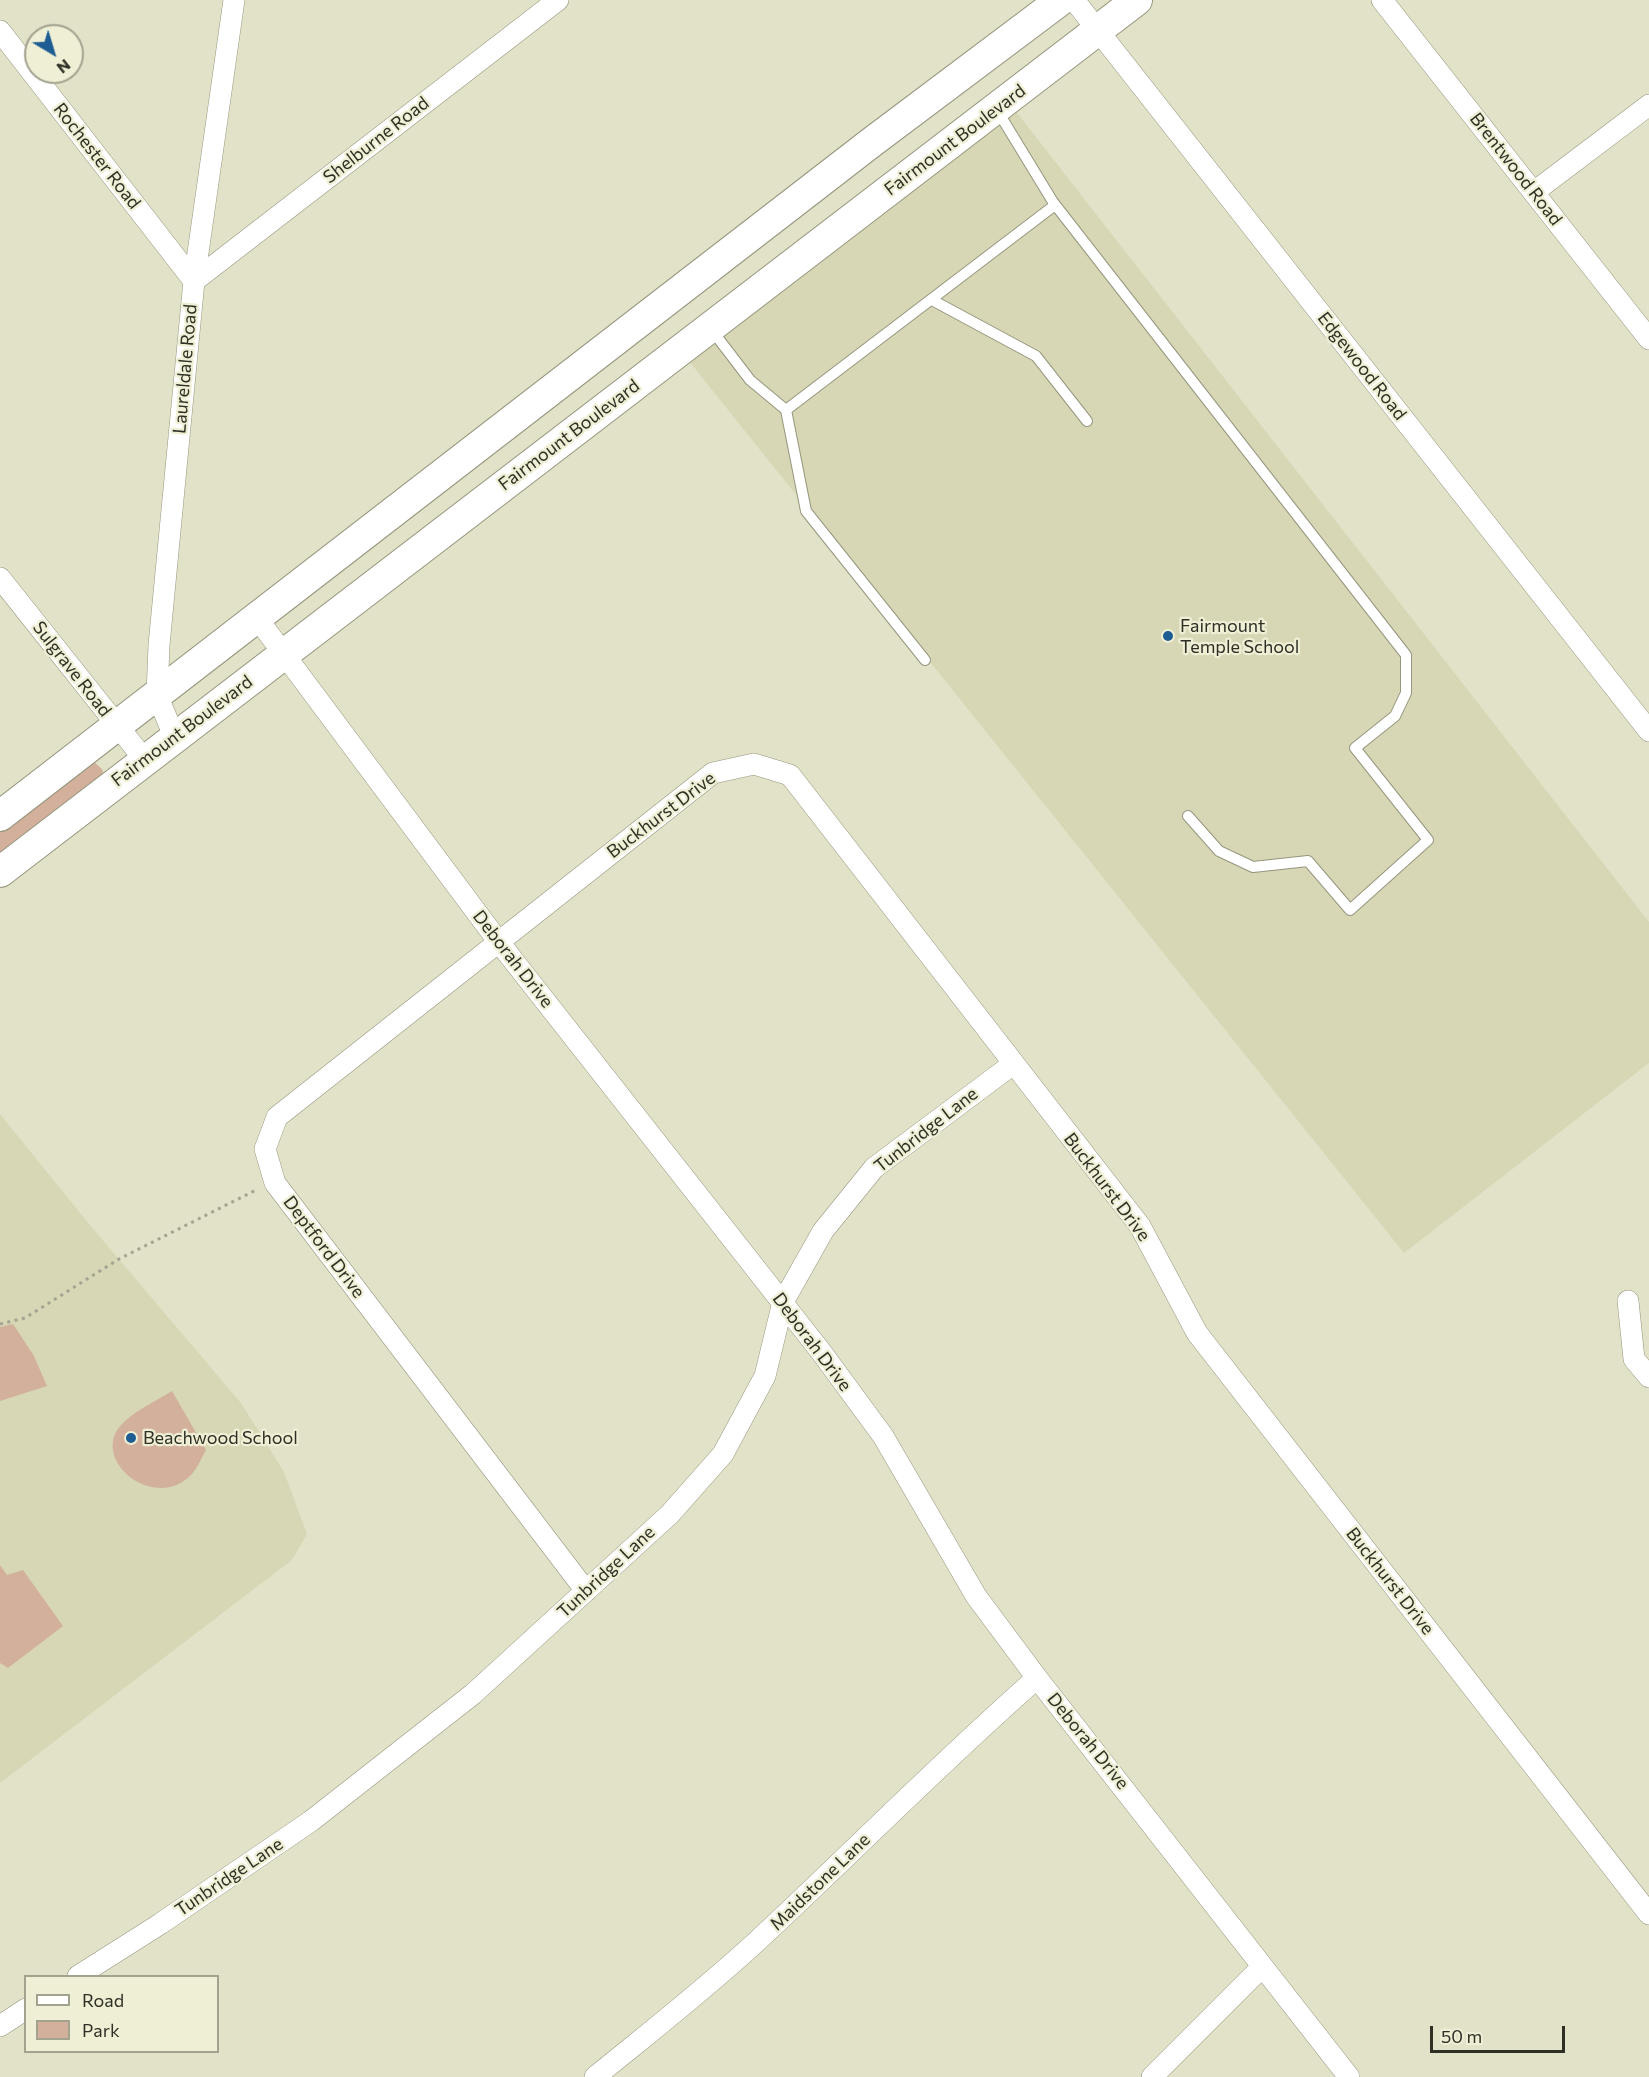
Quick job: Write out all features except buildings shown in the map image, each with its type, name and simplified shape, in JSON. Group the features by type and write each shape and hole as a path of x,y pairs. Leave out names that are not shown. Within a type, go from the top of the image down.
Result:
{"main road":[{"path":"0,816 872,142 1061,0"},
{"name":"Fairmount Boulevard","path":"0,872 144,759 1137,0"}],"street":[{"name":"Laureldale Road","path":"174,736 157,695 194,281 234,0"},
{"name":"Shelburne Road","path":"194,281 558,0"},
{"name":"Edgewood Road","path":"1074,0 1649,731"},
{"name":"Brentwood Road","path":"1382,0 1649,339"},
{"name":"Rochester Road","path":"0,31 194,281"},
{"path":"1534,192 1649,105"},
{"name":"Sulgrave Road","path":"0,578 144,759"},
{"name":"Deborah Drive","path":"257,618 498,940 783,1302 883,1436 976,1596 1037,1678 1134,1798 1349,2077"},
{"name":"Buckhurst Drive","path":"498,940 713,772 754,764 790,775 1140,1226 1197,1333 1649,1914"},
{"name":"Deptford Drive","path":"498,940 277,1117 265,1149 275,1183 586,1592"},
{"name":"Tunbridge Lane","path":"81,1975 311,1821 473,1695 669,1514 723,1454 765,1376 783,1302 823,1231 874,1168 1013,1064"},
{"path":"1629,1301 1634,1359 1649,1377"},
{"name":"Maidstone Lane","path":"595,2077 691,2000 754,1944 950,1754 1037,1678"},
{"path":"1152,2077 1262,1967"},
{"path":"0,2026 24,2010"}],"lane":[{"path":"996,108 1055,205 1406,655 1406,693 1395,716 1355,748 1428,840 1350,910 1308,861 1253,867 1219,851 1188,816"},
{"path":"786,411 1055,205"},
{"path":"932,300 1036,356 1087,421"},
{"path":"710,327 750,380 786,411 806,511 926,660"}],"path":[{"path":"0,1324 25,1318 119,1258 256,1190"}],"shaded area":[{"name":"Fairmount Temple School","path":"1007,100 1649,922 1649,1063 1404,1253 680,350"},
{"name":"Beachwood School","path":"0,1114 89,1224 241,1403 284,1472 307,1534 292,1560 0,1783"}],"green space":[{"path":"93,761 102,769 104,777 0,862 0,827"},
{"path":"13,1324 34,1356 47,1386 0,1401 0,1327"},
{"path":"172,1391 206,1450 192,1474 177,1485 161,1488 145,1485 130,1477 119,1466 113,1452 114,1438 127,1419"},
{"path":"0,1565 7,1575 23,1570 63,1626 8,1668 0,1663"}],"place":[{"name":"Fairmount Temple School","path":"1168,636"},
{"name":"Beachwood School","path":"131,1438"}]}
